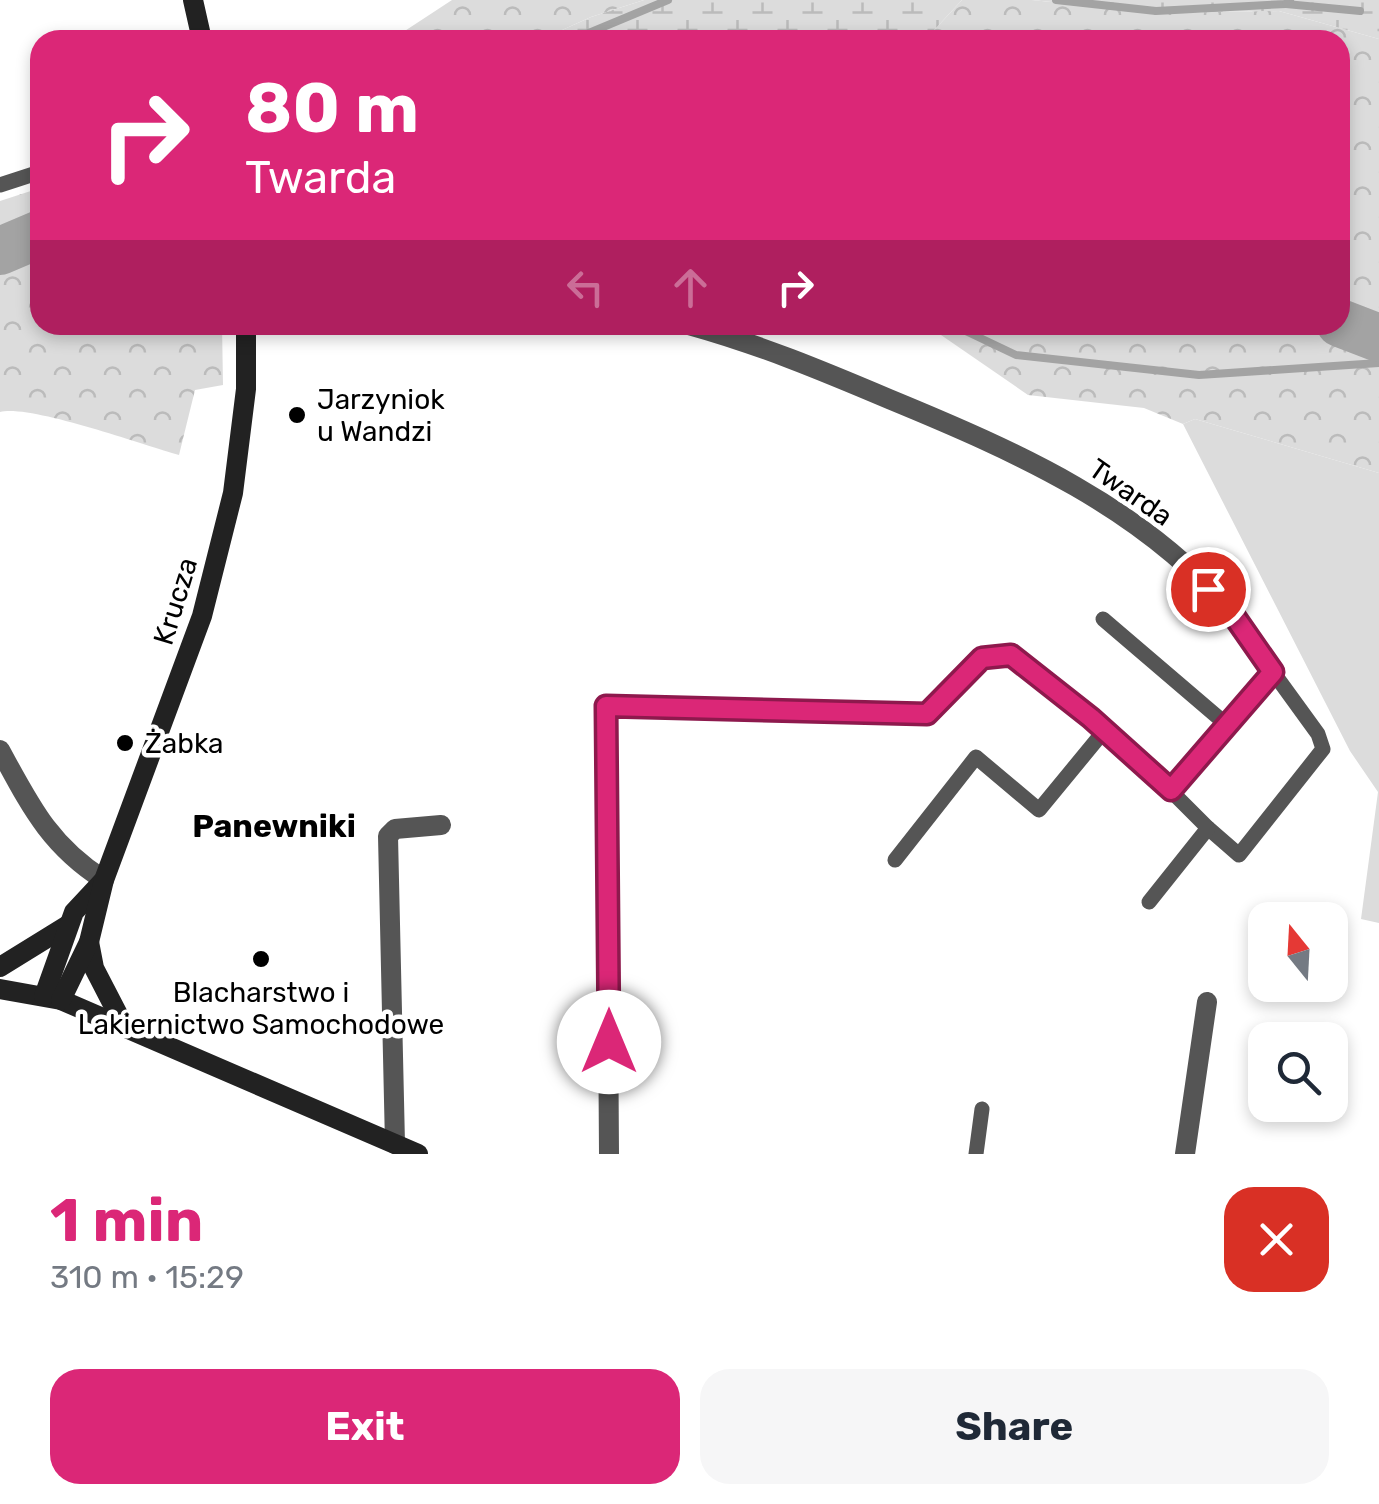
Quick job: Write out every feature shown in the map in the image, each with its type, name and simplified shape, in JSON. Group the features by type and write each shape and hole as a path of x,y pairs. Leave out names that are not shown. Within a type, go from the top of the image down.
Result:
{"street":[{"path":"192,0 200,30"},
{"name":"Krucza","path":"52,998 89,942 104,880 196,633 233,494 246,388 246,335"},
{"name":"Twarda","path":"724,335 755,344 988,440 1090,492 1182,563 1234,616 1273,672"},
{"path":"610,1154 606,706 927,714 982,658 1011,655 1171,790 1273,672"},
{"path":"0,750 41,825 84,867 104,880"},
{"path":"395,1144 388,836 395,829 440,826"},
{"name":"Krucza","path":"52,998 68,925 74,912 104,880"},
{"path":"0,966 68,925"},
{"path":"89,942 94,968 124,1026"},
{"path":"0,989 52,998 124,1026 418,1154"},
{"path":"1185,1154 1206,1002"}],"lane":[{"path":"0,185 30,175"},
{"path":"1103,620 1227,726"},
{"path":"1171,790 1239,856 1322,749 1318,734 1273,672"},
{"path":"895,860 976,757 1039,810 1104,731"},
{"path":"1149,902 1208,828"},
{"path":"976,1154 982,1109"}],"green space":[{"path":"452,0 644,0 562,30 406,30"},
{"path":"644,0 962,0 934,30 562,30"},
{"path":"962,0 1032,0 1156,13 1279,11 1347,30 934,30"},
{"path":"1032,0 1379,0 1379,39 1279,11 1156,13"},
{"path":"1350,31 1379,39 1379,473 1195,419 1183,424 1144,408 1028,395 941,335 1350,335"},
{"path":"30,191 30,229 0,241 0,201"},
{"path":"30,252 30,335 222,335 223,385 195,390 179,455 60,419 0,412 0,265"},
{"path":"1195,419 1379,473 1379,923 1361,919 1378,792 1350,751 1183,424"}],"waterway":[{"path":"596,30 668,0"},
{"path":"1056,0 1156,11 1286,4 1290,0"},
{"path":"1286,4 1360,11"},
{"path":"0,251 30,238"},
{"path":"1350,327 1379,338"},
{"path":"974,335 1016,355 1199,375 1379,363"}],"place":[{"name":"Jarzyniok u Wandzi","path":"297,415"},
{"name":"Żabka","path":"125,743"},
{"name":"Blacharstwo i Lakiernictwo Samochodowe","path":"261,959"}],"district":[{"name":"Panewniki","path":"274,826"}],"route":[{"path":"609,1042 606,706 927,714 982,658 1011,655 1091,718 1171,790 1273,672 1234,616 1208,589"}]}
